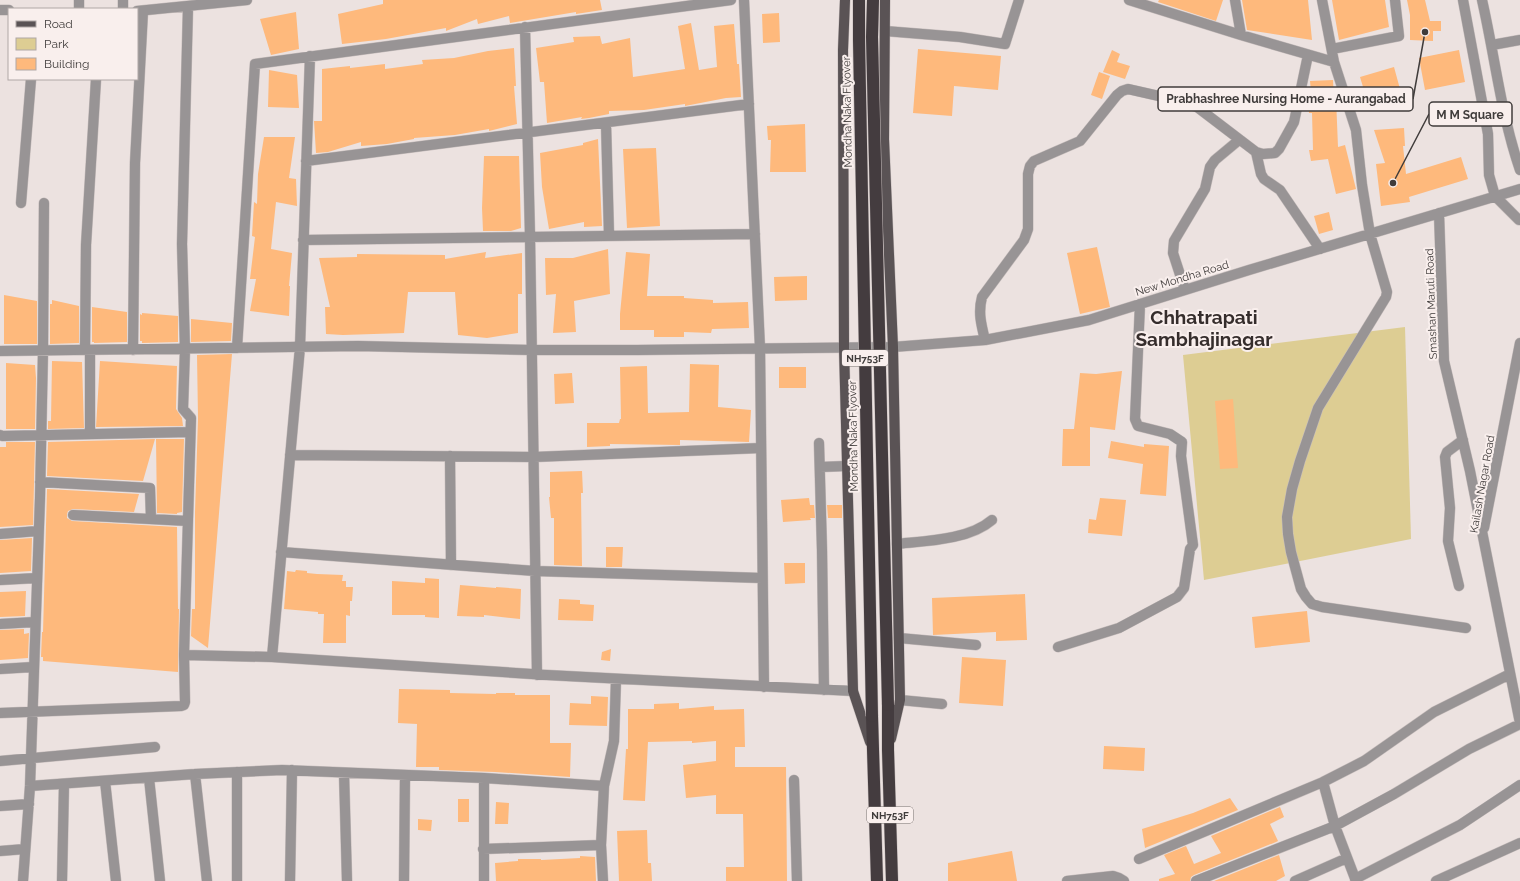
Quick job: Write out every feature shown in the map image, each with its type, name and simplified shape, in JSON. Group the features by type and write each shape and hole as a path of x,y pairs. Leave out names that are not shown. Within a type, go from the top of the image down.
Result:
{"highway":[{"name":"Mondha Naka Flyover","path":"859,0 872,716 874,752"},
{"name":"NH753F","path":"873,0 872,53 892,881"},
{"name":"NH753F","path":"874,752 877,881"}],"main road":[{"path":"845,0 843,50 844,348 853,691 874,752"},
{"path":"885,0 884,139 893,347 900,700 888,750"}],"street":[{"path":"138,72 140,11 169,4 188,6 247,0"},
{"path":"237,348 256,64 731,0"},
{"path":"744,0 760,348 764,687"},
{"path":"885,31 960,37 1005,44 1019,0"},
{"path":"1129,0 1334,62"},
{"path":"1235,0 1241,35"},
{"path":"1322,0 1334,62 1356,130 1362,185 1370,234 1387,292 1386,297 1325,394 1312,423 1292,488 1287,517 1291,552 1301,589 1312,604 1322,607 1466,628"},
{"path":"1332,49 1399,36 1394,0"},
{"path":"1463,0 1488,134 1489,175 1496,196 1520,220"},
{"path":"1482,0 1511,143 1520,170"},
{"path":"0,713 181,706 184,705 185,702 184,655 191,418 183,409 185,349 182,244 188,6"},
{"path":"525,27 537,675"},
{"path":"1492,45 1520,40"},
{"path":"985,340 979,308 982,296 1024,240 1028,229 1028,174 1030,166 1034,161 1080,141 1117,95 1128,89 1181,101 1197,107 1256,152 1263,154 1275,153 1279,149 1294,122 1308,55"},
{"path":"272,657 300,347 310,56"},
{"path":"21,203 31,80"},
{"path":"90,434 86,245 96,80"},
{"path":"133,350 135,163 138,80"},
{"path":"306,161 749,104"},
{"path":"606,123 609,235"},
{"path":"1185,290 1173,253 1174,241 1205,190 1210,168 1215,160 1239,140"},
{"path":"1256,152 1261,174 1264,179 1280,190 1320,249"},
{"name":"New Mondha Road","path":"0,351 358,346 532,350 844,348 893,347 985,340 1089,320 1520,189"},
{"path":"23,881 30,786 40,482 44,203"},
{"name":"Smashan Maruti Road","path":"1439,213 1444,361 1463,440 1482,534"},
{"path":"303,240 755,234"},
{"path":"1058,647 1119,628 1177,597 1184,588 1190,549 1193,546 1182,456 1182,442 1170,434 1138,426 1134,413 1140,304"},
{"name":"Kailash Nagar Road","path":"1520,343 1482,534 1514,679 1520,724"},
{"path":"1,436 190,432"},
{"path":"1459,586 1448,541 1450,512 1445,457 1447,452 1463,440"},
{"path":"819,443 824,690"},
{"path":"290,455 534,457 761,448"},
{"path":"450,456 451,565"},
{"path":"820,467 847,466"},
{"path":"40,482 150,488 151,519"},
{"path":"73,515 188,521"},
{"path":"897,544 942,539 972,532 985,526 992,520"},
{"path":"0,534 38,531"},
{"path":"281,552 535,571 762,578"},
{"path":"0,580 37,578"},
{"path":"0,624 35,622"},
{"path":"899,638 976,645"},
{"path":"184,655 272,657 537,675 853,691"},
{"path":"0,669 33,667"},
{"path":"603,881 602,845 604,786 614,741 616,679"},
{"path":"1138,859 1323,782 1364,761 1434,712 1514,679"},
{"path":"900,700 942,704"},
{"path":"1196,881 1334,826 1394,794 1468,749 1520,724"},
{"path":"0,761 155,747"},
{"path":"30,786 195,774 292,770 484,778 604,786"},
{"path":"290,881 292,770"},
{"path":"237,772 237,881"},
{"path":"344,773 347,881"},
{"path":"195,774 207,881"},
{"path":"404,775 404,881"},
{"path":"149,778 160,881"},
{"path":"484,778 484,881"},
{"path":"794,780 797,881"},
{"path":"105,781 116,881"},
{"path":"1323,782 1334,826 1355,880 1460,825 1520,785"},
{"path":"62,881 64,784"},
{"path":"0,806 29,804"},
{"path":"1436,881 1520,843"},
{"path":"483,849 602,845"},
{"path":"0,851 25,849"},
{"path":"1295,881 1347,858"},
{"path":"1067,881 1113,876 1124,881"}],"green space":[{"path":"1405,327 1411,539 1204,580 1183,355"}],"building":[{"path":"383,0 600,0 602,10 576,14 576,12 510,23 509,16 478,24 477,19 446,31 446,28 386,39 342,44 338,14 383,4"},
{"path":"1159,0 1223,0 1216,21 1158,2"},
{"path":"1242,0 1308,0 1312,40 1247,30"},
{"path":"1332,0 1385,0 1389,27 1339,40"},
{"path":"1407,0 1425,0 1430,21 1441,21 1441,31 1433,31 1433,41 1410,40 1410,15"},
{"path":"296,12 299,49 271,55 260,19"},
{"path":"779,13 780,42 763,43 762,14"},
{"path":"691,23 699,70 717,67 714,26 734,24 741,97 726,98 685,106 685,104 644,110 609,111 609,114 589,118 581,119 582,117 547,123 544,82 540,82 536,48 574,42 573,37 600,36 602,44 630,38 633,77 685,69 678,26"},
{"path":"514,48 516,86 514,86 517,124 489,131 489,129 455,135 414,138 387,144 361,146 361,142 328,152 316,153 314,121 322,121 322,69 350,66 350,68 385,64 385,69 423,64 422,60 454,58 488,51"},
{"path":"918,49 1001,56 998,90 954,86 952,116 913,113"},
{"path":"1112,50 1120,54 1117,62 1130,66 1125,79 1103,72"},
{"path":"1459,50 1465,82 1425,90 1419,58"},
{"path":"1394,67 1403,100 1370,110 1360,77"},
{"path":"269,70 297,75 299,108 268,107"},
{"path":"1099,72 1110,76 1102,99 1091,95"},
{"path":"1333,80 1334,98 1336,98 1338,147 1345,145 1356,189 1336,194 1328,159 1311,161 1309,150 1313,150 1312,113 1309,113 1308,100 1312,100 1310,81"},
{"path":"805,124 806,172 770,172 771,140 768,140 767,126"},
{"path":"1404,128 1405,146 1403,146 1406,174 1461,157 1468,179 1409,197 1410,202 1381,206 1376,164 1385,163 1374,130"},
{"path":"264,137 295,137 289,178 296,179 297,206 276,202 271,249 292,253 289,286 289,316 250,311 256,279 250,279 255,237 252,236 254,202 257,204 258,174"},
{"path":"598,139 602,226 584,227 584,222 549,229 542,187 540,153 583,145 583,143"},
{"path":"656,148 660,226 627,228 623,149"},
{"path":"484,156 519,156 521,228 511,231 483,231 482,208"},
{"path":"1329,212 1333,230 1319,234 1314,216"},
{"path":"1097,247 1110,307 1080,314 1067,253"},
{"path":"608,249 610,294 574,301 576,332 553,333 556,294 546,295 545,258 573,258"},
{"path":"486,252 485,258 522,253 522,294 518,294 518,333 487,338 458,335 455,292 408,292 404,333 343,335 326,334 325,307 330,307 319,258 357,257 357,254 445,255 445,259"},
{"path":"626,252 650,254 647,296 684,296 684,298 713,300 713,303 748,302 749,328 712,329 711,333 684,332 684,337 654,337 654,330 620,330 620,314"},
{"path":"807,276 807,300 775,301 774,277"},
{"path":"4,295 37,301 37,344 4,344"},
{"path":"52,300 79,306 79,343 50,344 50,304 52,304"},
{"path":"92,307 127,312 127,342 92,342"},
{"path":"142,313 178,316 178,342 142,343 142,341 140,341 140,314 142,315"},
{"path":"191,319 232,323 231,341 191,342"},
{"path":"232,354 208,648 191,636 192,609 195,609 195,512 198,418 197,355"},
{"path":"52,361 82,362 84,428 48,429 48,421 51,421"},
{"path":"100,361 177,366 176,409 182,418 183,426 96,427"},
{"path":"6,363 35,365 35,429 6,429"},
{"path":"690,364 719,365 718,407 751,410 749,442 680,440 680,445 610,444 610,446 587,447 587,423 619,423 621,419 620,367 647,366 648,413 689,412"},
{"path":"779,367 806,367 806,388 779,388"},
{"path":"1122,371 1115,430 1090,427 1090,466 1062,466 1063,429 1074,429 1080,373 1096,374"},
{"path":"572,373 574,403 555,404 554,374"},
{"path":"1233,399 1238,468 1220,469 1215,401"},
{"path":"155,439 143,481 47,476 48,442"},
{"path":"156,439 184,439 182,512 177,514 157,513"},
{"path":"1111,441 1144,447 1144,444 1169,446 1166,496 1140,494 1143,464 1108,458"},
{"path":"6,442 35,442 33,525 0,527 0,447 6,447"},
{"path":"582,471 582,566 554,565 554,518 551,518 549,497 550,472"},
{"path":"47,489 139,494 134,512 73,509 68,511 67,514 67,518 72,521 177,527 179,609 178,672 43,661 43,657 41,657"},
{"path":"809,498 810,505 814,505 815,518 810,518 811,520 783,522 781,500"},
{"path":"1100,498 1126,500 1122,536 1088,533 1089,519 1096,520"},
{"path":"827,505 842,505 842,518 828,518"},
{"path":"32,538 31,571 0,573 0,540"},
{"path":"606,547 623,547 622,567 606,567"},
{"path":"784,563 805,563 805,583 785,584"},
{"path":"296,570 307,571 307,573 343,575 342,581 346,581 346,587 353,587 352,601 350,601 350,616 346,615 346,643 323,643 324,614 318,614 318,612 284,609 287,571 295,572"},
{"path":"425,578 439,579 439,618 425,617 425,615 392,615 392,581 425,583"},
{"path":"460,585 521,589 520,619 484,615 484,617 457,616"},
{"path":"26,591 25,616 0,617 0,592"},
{"path":"1025,594 1027,640 996,641 996,632 933,635 932,598"},
{"path":"559,599 580,600 580,604 594,605 593,621 558,620"},
{"path":"1307,611 1310,642 1255,648 1252,617"},
{"path":"24,629 24,634 29,633 28,658 0,660 0,630"},
{"path":"611,649 610,661 601,660 602,652"},
{"path":"962,657 1006,660 1003,706 959,703"},
{"path":"399,689 450,690 450,693 515,693 515,695 550,695 550,743 571,743 570,777 439,770 439,767 416,767 417,724 398,723"},
{"path":"591,696 608,697 607,726 569,725 570,703 591,704"},
{"path":"679,703 679,709 714,706 714,710 744,709 745,747 735,747 735,767 786,767 787,881 726,881 726,867 744,867 743,814 716,814 716,795 686,798 683,765 716,761 716,741 692,743 692,741 648,742 645,801 623,800 626,749 628,749 628,709 654,709 654,704"},
{"path":"1104,746 1145,748 1144,771 1103,769"},
{"path":"1230,798 1238,810 1145,848 1142,829 1193,813"},
{"path":"458,799 469,799 469,822 458,822"},
{"path":"496,802 509,803 508,824 495,824"},
{"path":"1280,807 1284,817 1270,824 1278,841 1194,875 1191,877 1190,881 1159,881 1159,879 1175,874 1164,855 1186,846 1194,864 1221,853 1211,836"},
{"path":"418,819 432,820 431,831 418,830"},
{"path":"647,830 648,863 651,863 652,881 619,881 617,831"},
{"path":"1012,851 1017,881 948,881 948,863"},
{"path":"1279,855 1285,876 1276,881 1214,881"},
{"path":"580,856 595,857 596,881 496,881 495,863 518,861 518,859 541,860 580,858"}],"place":[{"name":"Prabhashree Nursing Home - Aurangabad","path":"1425,32"},
{"name":"M M Square","path":"1393,183"}],"district":[{"name":"Chhatrapati Sambhajinagar","path":"1204,328"}]}
